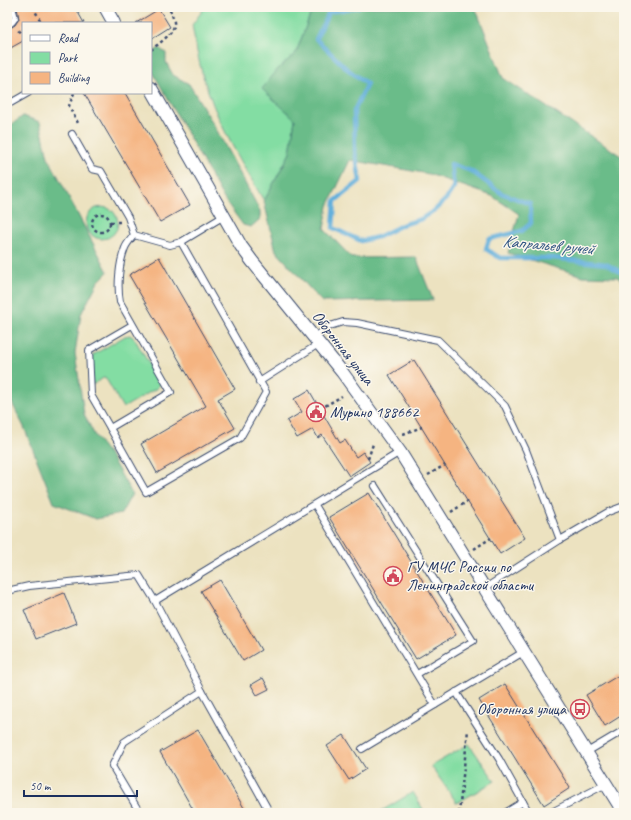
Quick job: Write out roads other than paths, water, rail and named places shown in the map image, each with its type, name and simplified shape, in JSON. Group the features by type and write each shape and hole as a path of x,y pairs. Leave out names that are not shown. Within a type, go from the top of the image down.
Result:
{"street":[{"path":"105,7 113,22"},
{"name":"Оборонная улица","path":"152,90 224,216 252,261 342,372 400,452 525,651 624,813"}],"lane":[{"path":"7,26 15,18 12,7"},
{"path":"7,105 26,94"},
{"path":"72,134 92,169 100,171 128,217 134,235"},
{"path":"134,235 170,245 181,242 224,216"},
{"path":"110,428 171,392 120,302 118,291 119,273 126,247 134,235"},
{"path":"132,325 89,350 91,395 146,492 240,438 266,392 181,242"},
{"path":"260,382 317,340 330,326 343,322 357,323 438,340 505,406 526,450 560,540"},
{"path":"156,601 400,452"},
{"path":"375,486 472,641 417,674"},
{"path":"315,505 435,705"},
{"path":"485,588 560,540 608,512 624,506"},
{"path":"7,590 29,586 139,575 156,601 202,691 270,813"},
{"path":"362,749 525,651"},
{"path":"140,813 112,766 124,742 202,691"},
{"path":"456,692 499,759 529,813"},
{"path":"587,752 624,730"},
{"path":"550,813 606,784"},
{"path":"505,813 523,802"}],"waterway":[{"name":"Капральев ручей","path":"358,7 329,12 316,39 346,68 367,84 354,111 355,151 360,181 335,201 333,228 361,241 378,237 402,225 421,219 436,209 446,199 454,187 451,164 471,171 501,193 530,204 531,223 522,231 489,239 486,249 500,258 552,258 606,264 624,274"}],"place":[{"name":"Мурино 188662","path":"316,412"},
{"name":"ГУ МЧС России по Ленинградской области","path":"393,576"},
{"name":"Оборонная улица","path":"580,709"}]}
